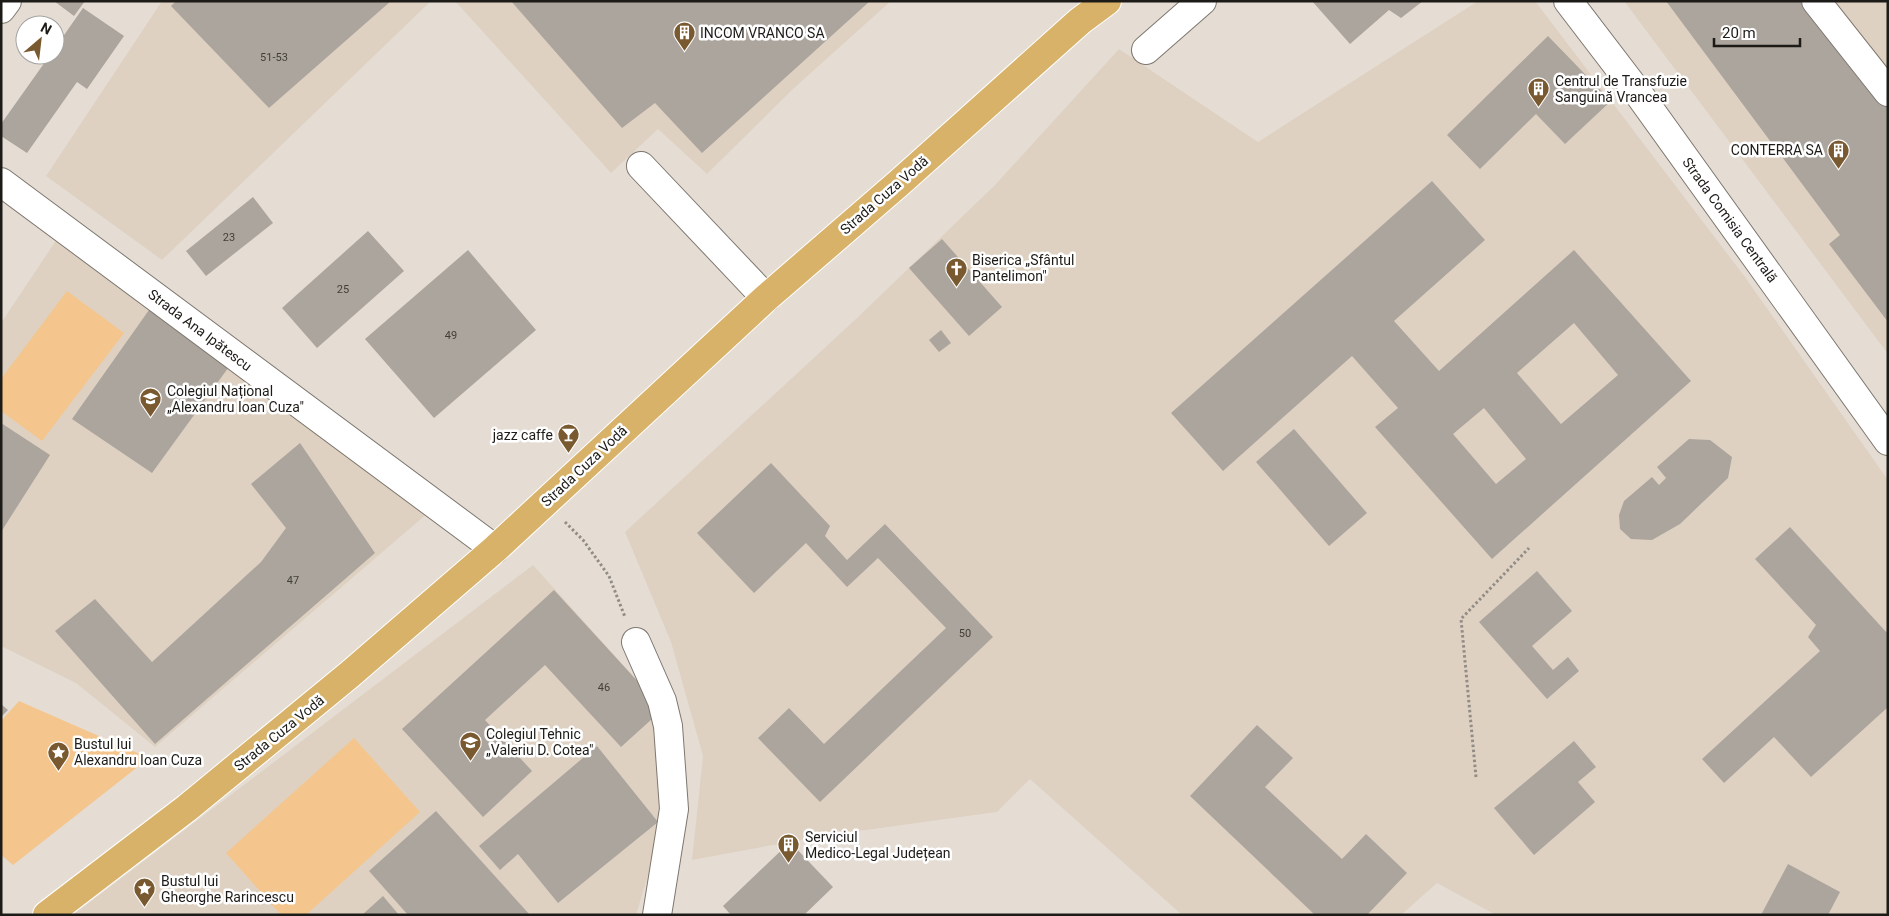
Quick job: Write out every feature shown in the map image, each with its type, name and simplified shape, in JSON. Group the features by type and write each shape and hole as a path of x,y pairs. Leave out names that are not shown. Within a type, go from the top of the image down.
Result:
{"main road":[{"name":"Strada Cuza Vodă","path":"46,915 187,808 349,675 495,549 766,298 899,183 1073,27 1107,1"}],"street":[{"path":"1,9 7,1"},
{"path":"1146,50 1202,1"},
{"path":"1816,1 1888,92"},
{"name":"Strada Comisia Centrală","path":"1574,3 1888,441"},
{"path":"641,166 766,298"},
{"name":"Strada Ana Ipătescu","path":"1,182 495,549"},
{"path":"636,642 662,701 668,726 674,808 657,915"}],"path":[{"path":"536,510 566,523 583,540 609,576 636,642"},
{"path":"1476,777 1461,620 1528,548"}],"shaded area":[{"path":"162,1 431,1 162,260 46,176"},
{"name":"INCOM VRANCO SA","path":"455,1 891,1 793,89 707,174 658,129 611,173"},
{"path":"1478,1 1535,1 1745,277 1888,480 1888,915 1496,915 1437,883 1401,915 1182,915 1030,779 997,812 822,836 692,860 703,756 671,642 625,532 857,318 994,186 1119,49 1258,142"},
{"name":"CONTERRA SA","path":"1624,1 1888,1 1888,354"},
{"name":"Colegiul Național „Alexandru Ioan Cuza\"","path":"59,236 428,513 155,747 76,683 1,646 1,323"},
{"path":"67,291 124,333 42,441 1,411 1,379"},
{"name":"Colegiul Tehnic „Valeriu D. Cotea\"","path":"533,565 663,709 667,813 636,915 73,915"},
{"path":"19,701 149,758 13,865 1,855 1,721"},
{"path":"354,738 420,812 306,915 281,915 226,853"}],"building":[{"path":"54,1 85,1 74,16"},
{"path":"176,1 391,1 269,108 171,6"},
{"name":"INCOM VRANCO SA","path":"511,1 870,1 702,153 655,103 622,128"},
{"path":"1312,1 1423,1 1401,18 1389,10 1350,44"},
{"name":"CONTERRA SA","path":"1666,1 1811,1 1888,103 1888,322 1829,244 1840,235"},
{"path":"83,8 124,36 87,89 77,82 27,153 1,136 1,124 43,65 65,65 65,34"},
{"name":"Centrul de Transfuzie Sanguină Vrancea","path":"1548,36 1611,101 1565,144 1536,114 1480,169 1447,135"},
{"path":"1432,181 1485,240 1394,321 1439,371 1574,250 1691,381 1492,559 1375,427 1398,408 1352,356 1223,471 1171,413","holes":["1574,323 1618,375 1561,424 1517,373","1484,408 1526,459 1496,484 1453,434"]},
{"path":"253,197 273,223 206,276 186,251"},
{"path":"368,231 404,271 317,348 282,308"},
{"name":"Biserica „Sfântul Pantelimon\"","path":"942,239 1002,307 969,336 909,268"},
{"path":"468,250 536,330 434,418 365,339"},
{"path":"149,310 231,364 152,473 72,419"},
{"path":"941,330 951,343 939,352 929,340"},
{"path":"1,423 50,455 1,532"},
{"path":"1294,429 1367,513 1329,546 1256,462"},
{"path":"1689,439 1710,440 1732,457 1728,478 1680,524 1652,540 1631,539 1620,529 1619,515 1624,501 1652,477 1659,485 1666,478 1657,467"},
{"path":"300,443 375,553 155,744 55,631 95,599 152,662 261,562 286,528 251,484"},
{"path":"771,463 830,526 825,536 847,560 885,524 993,637 820,802 758,738 789,708 824,744 946,628 878,558 847,587 806,543 754,593 697,533"},
{"path":"1790,527 1888,634 1888,707 1811,777 1774,737 1724,783 1702,759 1820,651 1808,637 1816,625 1755,559"},
{"path":"1537,571 1572,611 1532,646 1553,670 1568,657 1579,671 1547,699 1479,622"},
{"path":"554,590 663,709 621,747 545,665 485,720 532,771 483,817 402,729"},
{"path":"1,704 8,710 1,717"},
{"path":"1257,725 1293,758 1265,787 1342,859 1366,834 1407,873 1367,915 1315,915 1190,796"},
{"path":"1574,741 1596,767 1578,782 1595,802 1534,855 1494,808"},
{"path":"597,746 658,822 558,903 518,854 500,870 479,846"},
{"path":"436,811 530,915 408,915 369,871"},
{"name":"Serviciul Medico-Legal Județean","path":"790,842 833,887 804,915 731,915 723,906"},
{"path":"1788,864 1840,892 1828,915 1761,915"},
{"path":"383,896 399,915 362,915"}],"place":[{"name":"INCOM VRANCO SA","path":"684,52"},
{"name":"Centrul de Transfuzie Sanguină Vrancea","path":"1539,108"},
{"name":"CONTERRA SA","path":"1839,169"},
{"name":"Biserica „Sfântul Pantelimon\"","path":"956,287"},
{"name":"Colegiul Național „Alexandru Ioan Cuza\"","path":"151,418"},
{"name":"jazz caffe","path":"569,454"},
{"name":"Colegiul Tehnic „Valeriu D. Cotea\"","path":"470,761"},
{"name":"Bustul lui Alexandru Ioan Cuza","path":"58,771"},
{"name":"Serviciul Medico-Legal Județean","path":"789,864"},
{"name":"Bustul lui Gheorghe Rarincescu","path":"145,908"}]}
